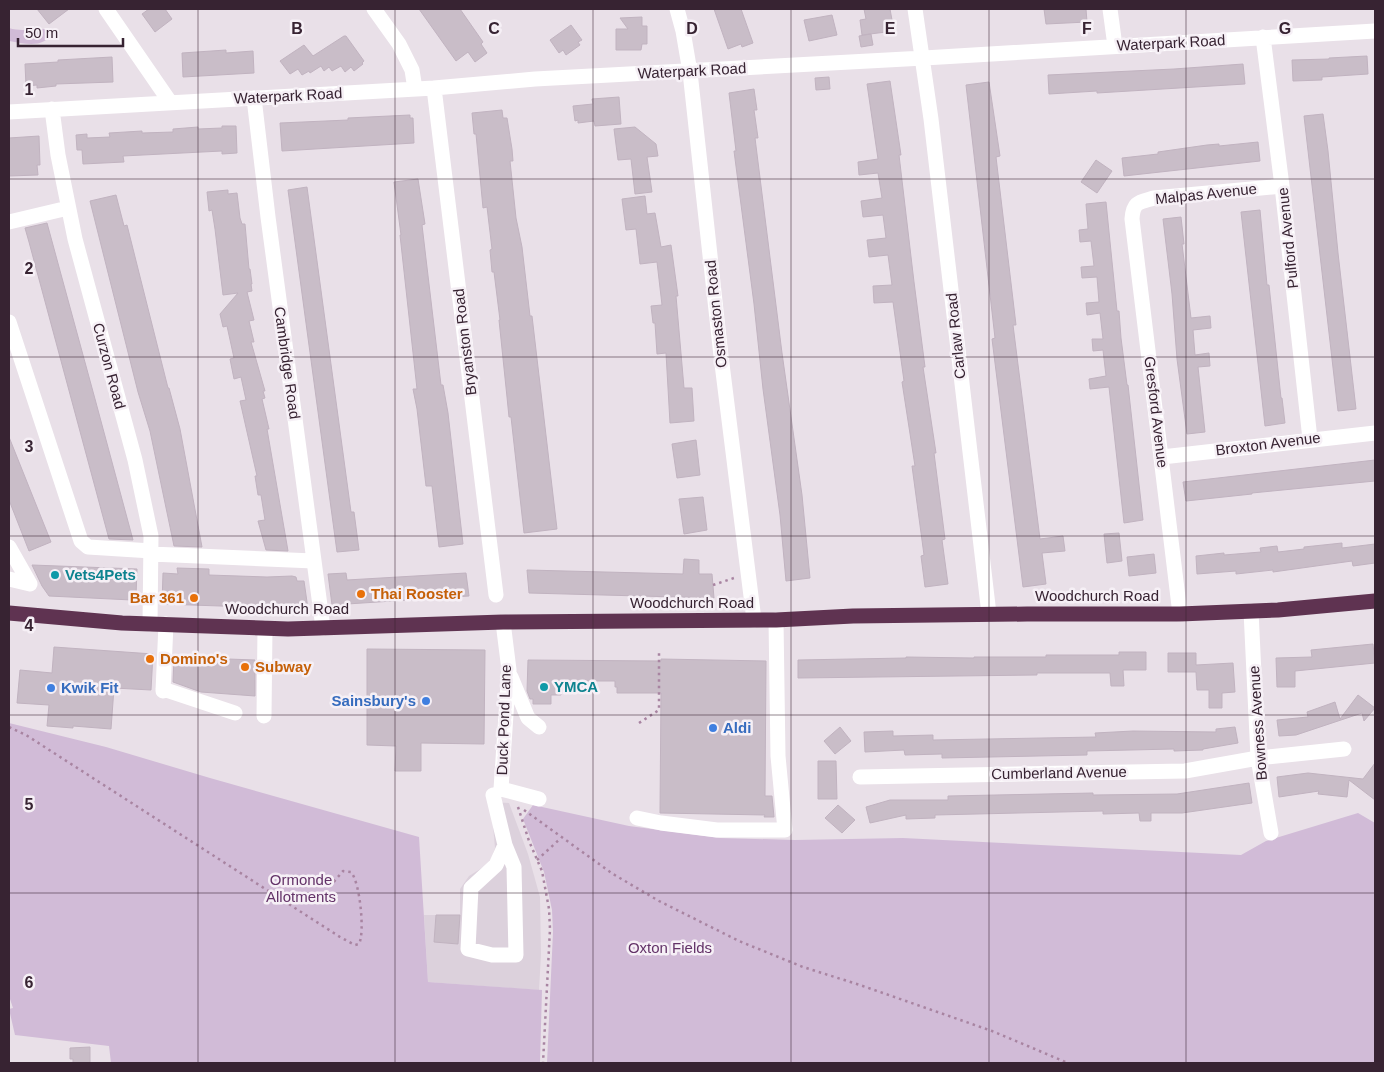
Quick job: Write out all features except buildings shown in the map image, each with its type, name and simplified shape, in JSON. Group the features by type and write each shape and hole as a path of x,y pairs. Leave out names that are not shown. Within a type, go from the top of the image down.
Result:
{"highway":[{"name":"Woodchurch Road","path":"9,613 150,624 323,628 503,622 776,620 853,616 1180,614 1332,606 1375,601"}],"street":[{"path":"106,9 170,102"},
{"path":"374,9 399,44 412,70 415,89"},
{"name":"Osmaston Road","path":"677,9 690,72 721,356 754,620"},
{"name":"Carlaw Road","path":"915,9 924,58 989,614"},
{"path":"1110,9 1116,46"},
{"name":"Waterpark Road","path":"9,112 1375,31"},
{"name":"Pulford Avenue","path":"1263,37 1282,186 1310,440"},
{"name":"Bryanston Road","path":"434,88 496,595"},
{"name":"Cambridge Road","path":"254,98 323,628"},
{"name":"Curzon Road","path":"52,109 58,155 75,239 135,460 152,536 150,624"},
{"name":"Malpas Avenue","path":"1133,210 1137,203 1154,198 1282,186"},
{"path":"9,222 68,208"},
{"name":"Gresford Avenue","path":"1133,210 1132,219 1141,297 1180,614"},
{"path":"9,322 81,542 88,547 314,561"},
{"name":"Broxton Avenue","path":"1162,457 1375,433"},
{"path":"9,547 30,584 9,579"},
{"name":"Bowness Avenue","path":"1251,611 1258,758 1271,833"},
{"path":"637,818 717,830 785,830 778,756 776,620"},
{"name":"Duck Pond Lane","path":"503,622 509,670 497,792 505,845 514,867 516,955 492,955 468,949 471,888 496,865 505,845"},
{"path":"166,624 163,690 235,713"},
{"path":"264,716 265,628"},
{"path":"509,670 528,718 539,727"},
{"name":"Cumberland Avenue","path":"860,777 1185,771 1258,758 1344,749"},
{"path":"497,792 539,798"}],"path":[{"path":"713,585 732,578 748,577"},
{"path":"639,723 660,710 659,650"},
{"path":"9,727 26,734 340,937 354,945 359,944 362,936 358,888 355,876 352,872 343,871 332,884"},
{"path":"543,1063 550,929 546,890 517,803 527,813 579,853 659,901 739,941 804,967 992,1031 1068,1063"},
{"path":"537,860 561,838"}],"shaded area":[{"path":"491,802 509,803 528,854 540,897 541,954 539,990 428,982 424,915 460,915 460,889 469,876 490,863 495,848"}],"green space":[{"path":"9,28 54,31 45,41 29,44 9,41"},
{"name":"Ormonde Allotments","path":"9,723 106,747 419,837 428,982 542,990 540,1063 111,1063 109,1046 15,1035 9,1009 13,1008 9,996"},
{"name":"Oxton Fields","path":"533,805 629,826 720,838 795,840 903,838 1241,855 1266,841 1358,813 1375,823 1375,1063 547,1063 553,932 552,910 544,872 523,819"}],"place":[{"name":"Vets4Pets","path":"55,575"},
{"name":"Thai Rooster","path":"361,594"},
{"name":"Bar 361","path":"194,598"},
{"name":"Domino's","path":"150,659"},
{"name":"Subway","path":"245,667"},
{"name":"YMCA","path":"544,687"},
{"name":"Kwik Fit","path":"51,688"},
{"name":"Sainsbury's","path":"426,701"},
{"name":"Aldi","path":"713,728"}]}
